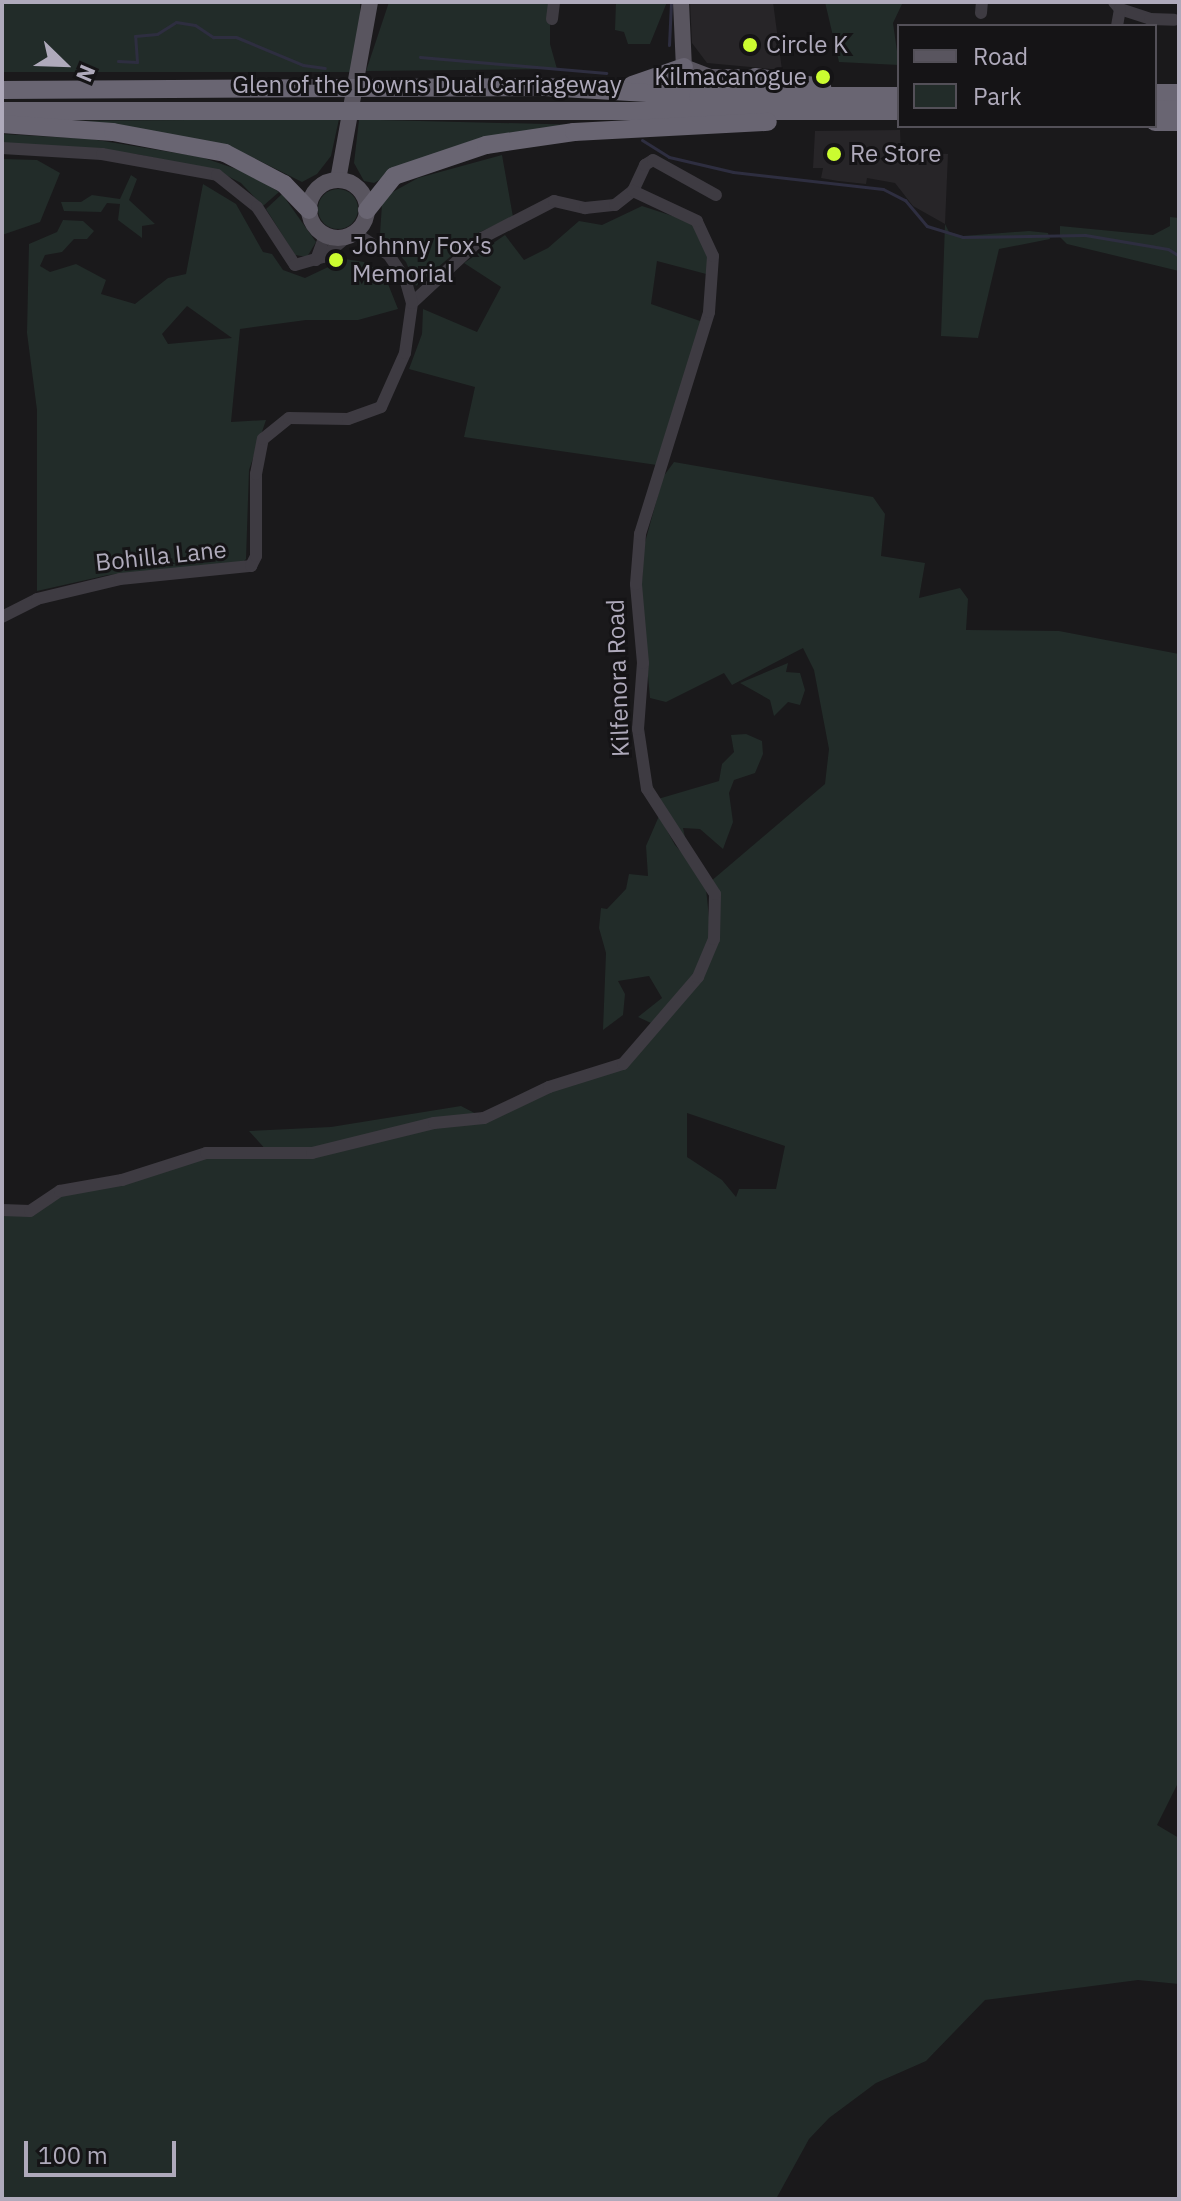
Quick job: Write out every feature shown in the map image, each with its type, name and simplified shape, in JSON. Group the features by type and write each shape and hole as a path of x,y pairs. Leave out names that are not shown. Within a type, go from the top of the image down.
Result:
{"highway":[{"path":"545,87 642,85 684,67"},
{"path":"755,77 892,96"},
{"name":"Glen of the Downs Dual Carriageway","path":"2,90 545,87 698,96 892,96"},
{"path":"1157,93 1179,93"},
{"path":"1157,110 1179,109"},
{"name":"Glen of the Downs Dual Carriageway","path":"2,111 897,111"},
{"path":"367,210 394,176 486,145 532,136 788,121 897,121"},
{"path":"1157,122 1179,122"},
{"path":"2,124 113,132 225,153 284,184 309,210"}],"main road":[{"path":"338,180 370,2"},
{"path":"681,2 684,67 710,77 755,77"},
{"path":"338,180 356,187 367,210 352,234 325,235 314,225 309,210 318,188 338,180"}],"street":[{"path":"552,19 554,2"},
{"path":"1117,6 1174,20"},
{"path":"2,148 102,154 217,175 257,207 287,259 295,265 316,260 352,234 396,264 412,303 482,238 544,204 602,209 633,191 645,165 653,160 716,195"},
{"name":"Kilfenora Road","path":"2,1210 30,1211 60,1191 122,1180 206,1153 312,1153 434,1123 484,1118 549,1087 623,1064 698,977 714,939 715,894 647,789 638,729 643,663 636,584 640,534 709,312 713,256 704,228 688,214 633,191"},
{"path":"316,260 325,235"},
{"name":"Bohilla Lane","path":"2,617 37,599 120,579 251,566 256,556 256,474 263,439 289,418 348,419 381,407 405,353 412,303"}],"shaded area":[{"path":"690,2 773,2 782,70 707,63 692,43"},
{"path":"900,130 901,152 948,154 945,224 913,206 895,183 867,178 866,184 821,178 823,168 813,168 815,131"}],"green space":[{"path":"2,2 360,2 360,72 2,72"},
{"path":"389,2 550,2 550,44 557,69 366,71"},
{"path":"616,2 667,2 650,44 628,44 624,32 615,30"},
{"path":"825,2 903,2 893,23 897,65 839,62"},
{"path":"339,119 331,156 317,174 302,182 246,154 52,121"},
{"path":"359,120 585,125 393,172 374,183 364,181 354,163"},
{"path":"2,134 91,139 201,157 254,175 279,192 263,206 241,183 218,171 136,154 2,143"},
{"path":"502,155 513,217 478,233 416,286 406,262 380,234 382,204 389,194 418,178"},
{"path":"2,159 37,160 60,173 40,222 2,235"},
{"path":"131,175 137,179 129,200 155,224 142,226 142,238 118,220 120,204 107,203 101,212 64,211 61,202 81,202 92,195 120,199"},
{"path":"203,184 236,204 263,252 272,254 283,270 305,278 345,259 364,262 384,274 398,309 358,320 306,320 240,329 231,422 266,420 249,470 246,559 242,563 108,575 37,591 37,410 27,333 29,244 57,232 63,220 83,221 94,231 87,239 74,239 62,252 45,255 40,266 50,272 76,264 106,280 101,294 135,304 168,278 186,274","holes":["187,306 232,338 168,344 162,334"]},
{"path":"338,189 352,195 358,209 352,223 338,229 324,223 318,209 324,195"},
{"path":"282,194 316,242 307,257 295,255 266,209"},
{"path":"642,206 694,223 705,234 710,275 657,261 651,304 703,322 657,465 464,437 475,387 409,369 422,334 423,309 477,332 501,287 464,263 505,235 524,260 548,248 579,221 602,225"},
{"path":"1170,217 1179,218 1179,271 1067,244 1060,237 1060,226 1153,235 1170,226"},
{"path":"945,224 949,232 963,236 1029,231 1048,233 1050,239 999,249 978,338 941,336"},
{"path":"674,462 873,497 885,514 881,556 925,563 919,598 960,588 968,599 966,630 1059,631 1179,654 1179,1781 1157,1825 1179,1838 1179,1984 1138,1980 985,2000 926,2061 876,2083 829,2118 809,2139 776,2199 2,2199 2,1210 22,1212 54,1195 186,1157 268,1152 249,1131 331,1127 461,1106 484,1118 623,1064 709,957 710,882 825,784 829,749 814,670 803,648 732,685 724,673 666,702 650,698 641,598 644,546 663,477","holes":["687,1113 785,1146 776,1189 739,1189 736,1197 722,1180 687,1157"]},
{"path":"788,663 786,672 800,673 805,690 800,705 788,702 774,716 770,700 740,683"},
{"path":"746,734 762,741 763,754 755,773 734,780 729,793 733,822 723,849 700,829 683,828 687,847 658,799 719,781 722,764 734,752 731,735"},
{"path":"659,816 675,845 705,879 711,937 697,974 651,1023 638,1017 662,998 649,976 618,981 625,994 623,1015 603,1030 606,953 599,928 601,908 607,909 626,889 629,874 648,876 646,846"}],"waterway":[{"path":"669,45 671,2"},
{"path":"118,61 137,62 135,36 157,34 176,22 195,25 213,37 236,37 303,65 325,68"},
{"path":"420,57 606,73"},
{"path":"642,140 669,157 733,172 883,189 905,200 927,226 962,237 1085,235 1168,249 1179,256"}],"place":[{"name":"Circle K","path":"750,45"},
{"name":"Kilmacanogue","path":"823,77"},
{"name":"Re Store","path":"834,154"},
{"name":"Johnny Fox's Memorial","path":"336,260"}]}
